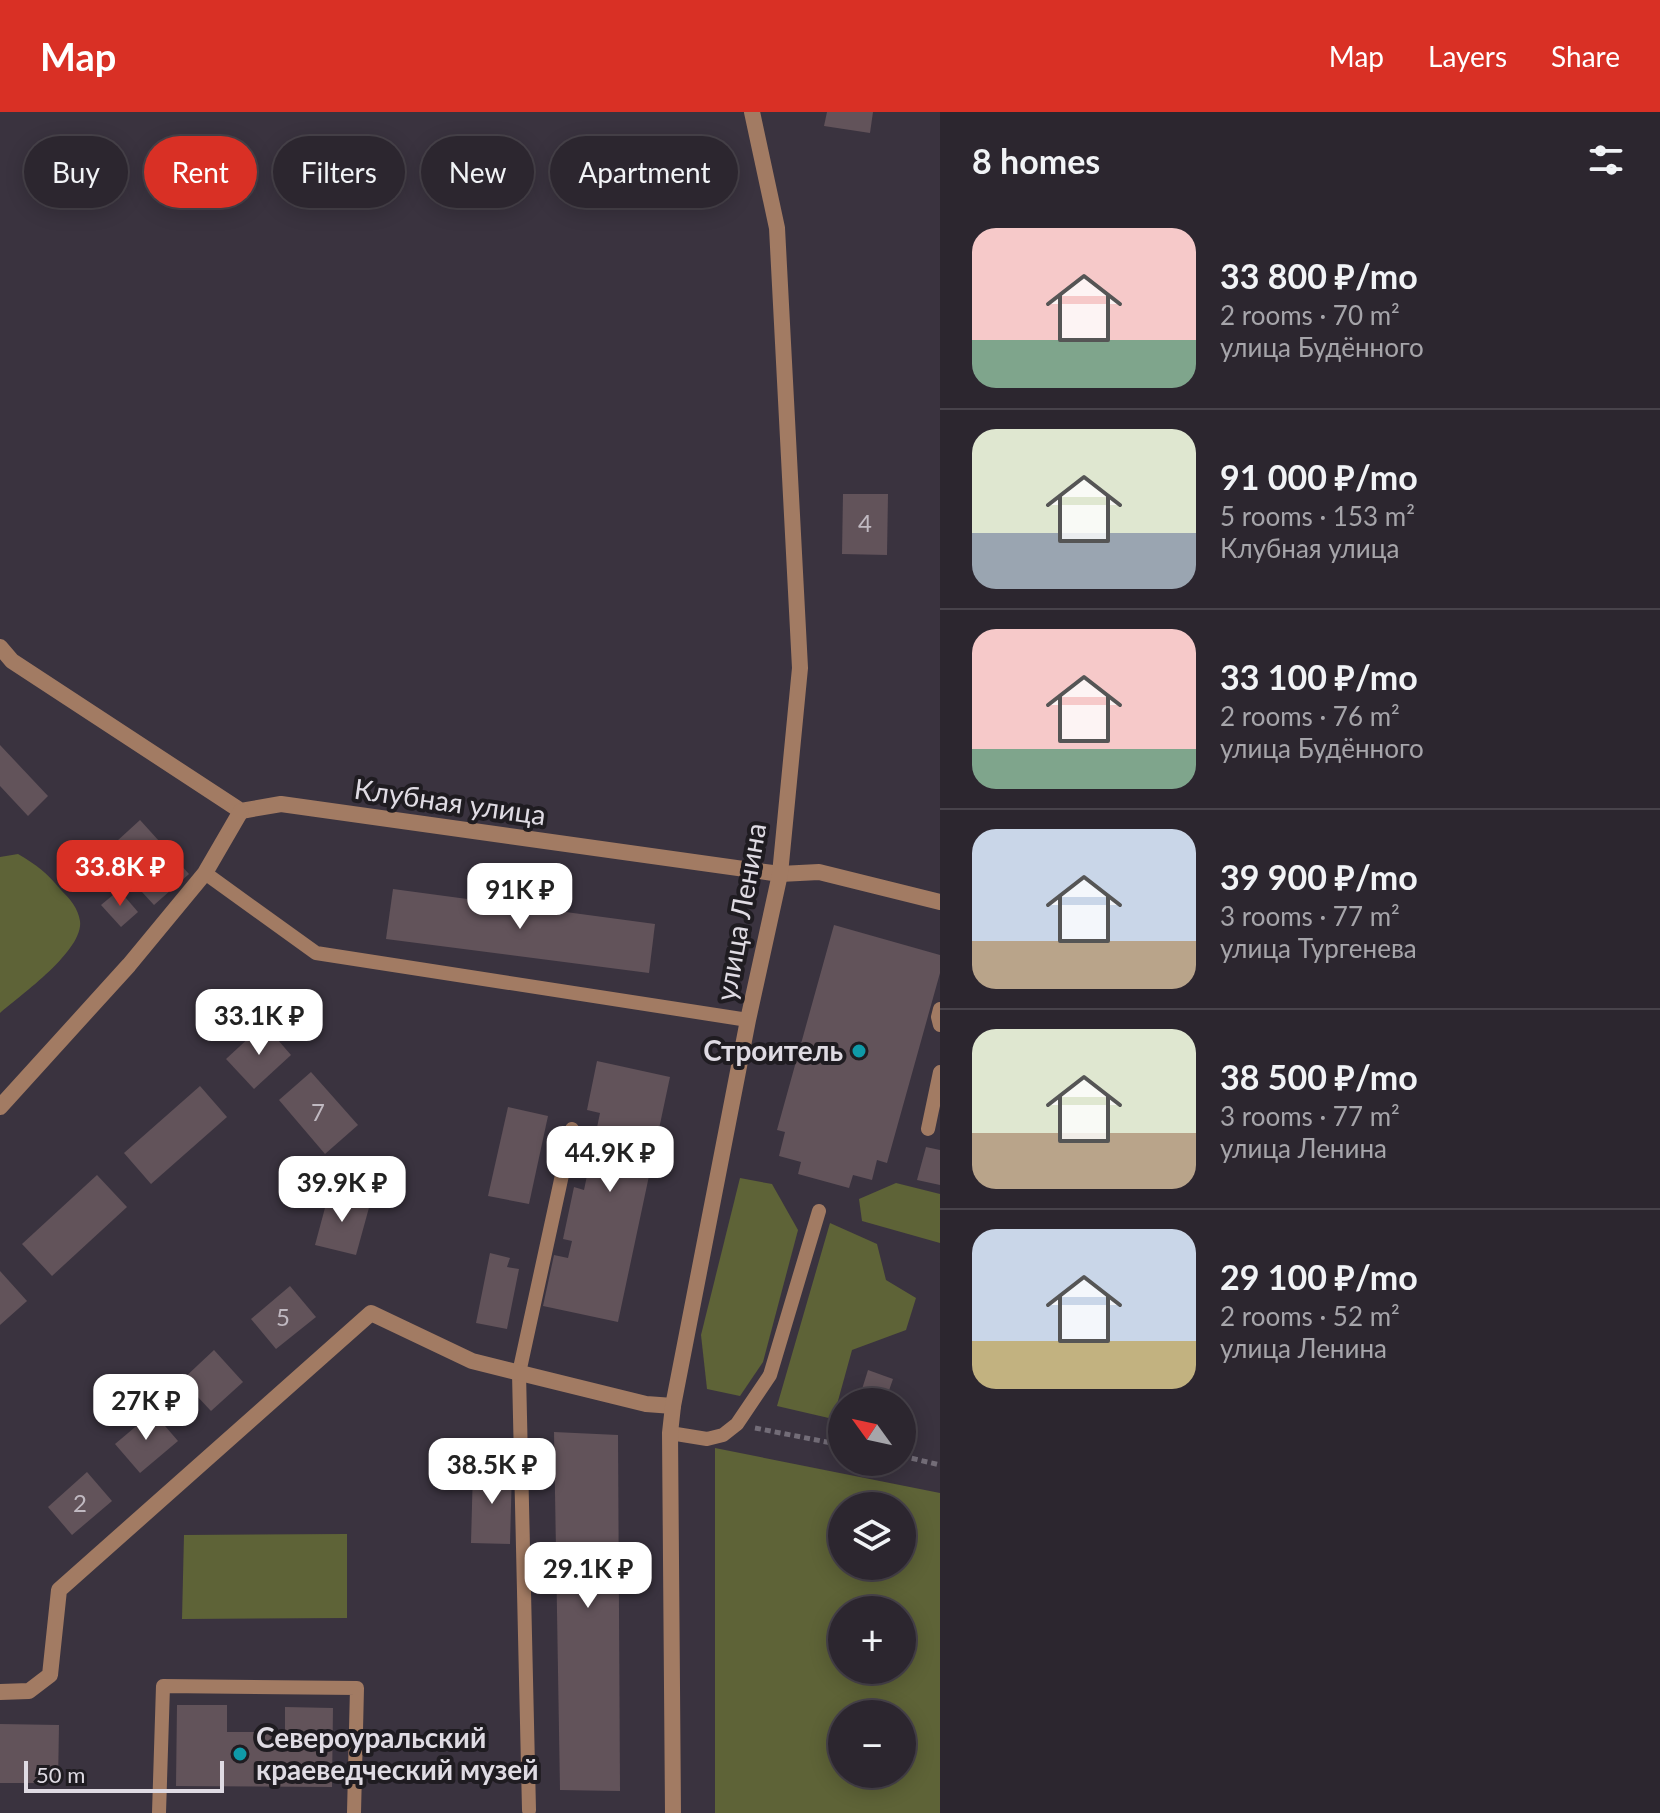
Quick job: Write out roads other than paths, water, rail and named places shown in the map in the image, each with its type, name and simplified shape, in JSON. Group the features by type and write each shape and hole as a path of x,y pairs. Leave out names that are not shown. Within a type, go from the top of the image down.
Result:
{"street":[{"name":"улица Ленина","path":"673,1813 670,1433 748,1020 780,874 800,668 777,228 752,112"},
{"path":"0,647 12,661 241,811 205,873 129,965 0,1107"},
{"name":"Клубная улица","path":"241,811 281,804 780,874 819,872 940,902"},
{"path":"0,1692 29,1691 50,1675 59,1590 371,1313 472,1361 646,1404 673,1406"}],"lane":[{"path":"205,873 316,953 748,1020"},
{"path":"940,1009 940,1025"},
{"path":"928,1129 940,1072"},
{"path":"529,1810 519,1373 572,1129"},
{"path":"670,1433 707,1439 723,1435 737,1424 770,1375 819,1211"},
{"path":"159,1813 163,1686 357,1688 354,1813"}],"place":[{"name":"Строитель","path":"859,1051"},
{"name":"Североуральский краеведческий музей","path":"240,1754"}]}
